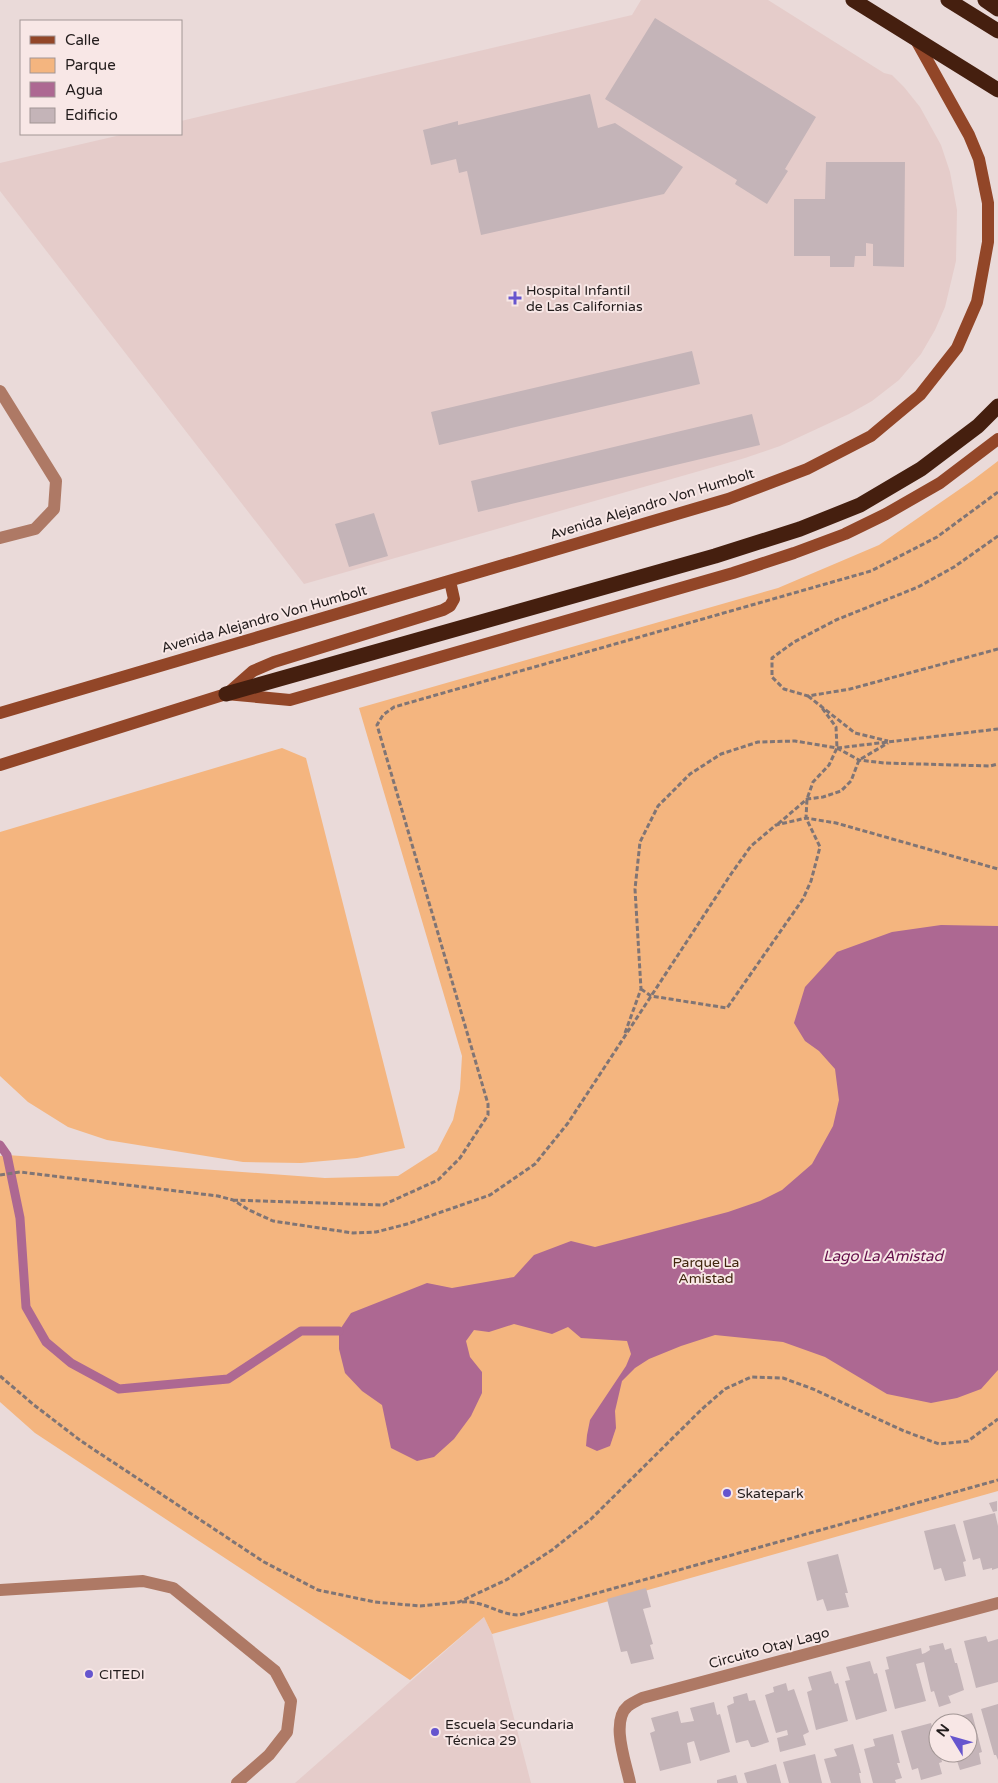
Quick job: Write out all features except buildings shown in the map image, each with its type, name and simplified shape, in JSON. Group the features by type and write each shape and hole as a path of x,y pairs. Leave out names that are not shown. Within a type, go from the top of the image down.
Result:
{"highway":[{"path":"853,0 998,90"},
{"path":"948,0 998,31"},
{"path":"985,0 998,9"},
{"path":"991,0 998,2"},
{"path":"226,694 715,556 800,529 860,505 921,469 978,426 998,406"}],"main road":[{"name":"Avenida Alejandro Von Humbolt","path":"0,713 728,500 807,469 871,436 920,395 957,348 977,302 988,242 988,204 979,159 965,127 916,40"},
{"path":"226,694 290,700 734,573 794,554 845,534 886,514 940,483 998,439"},
{"path":"0,765 226,694 254,671 274,662 443,610 450,606 454,599 450,580"}],"street":[{"path":"0,391 56,481 54,509 34,528 0,538"},
{"path":"0,1590 143,1581 174,1588 275,1671 292,1701 288,1732 269,1755 237,1783"},
{"name":"Circuito Otay Lago","path":"630,1783 618,1729 620,1719 627,1706 642,1698 998,1603"}],"path":[{"path":"0,1175 20,1172 218,1196 233,1200 383,1205 438,1180 460,1158 488,1116 488,1104 377,725 382,715 394,706 871,571 937,537 998,492"},
{"path":"891,742 855,733 808,696 784,689 772,677 772,658 794,642 836,620 918,587 954,567 998,536"},
{"path":"808,696 850,689 998,649"},
{"path":"641,989 651,996 727,1008 803,899 811,882 820,847 806,818 807,798 813,782 829,765 836,748 836,726 820,705"},
{"path":"622,1041 641,989 635,890 640,842 658,806 690,774 721,754 758,742 795,741 836,748 998,729"},
{"path":"233,1200 273,1221 353,1233 376,1232 407,1224 490,1195 535,1164 568,1123 751,846 807,798 823,797 841,792 851,781 859,760 891,742"},
{"path":"836,748 859,760 894,764 990,766 998,764"},
{"path":"776,825 806,818 836,823 998,869"},
{"path":"0,1376 34,1406 98,1452 264,1562 318,1590 375,1602 420,1606 459,1602 479,1603 502,1613 519,1615 998,1480"},
{"path":"459,1602 506,1580 552,1550 591,1519 702,1409 725,1389 751,1377 783,1378 813,1389 904,1431 939,1444 968,1441 998,1419"}],"shaded area":[{"name":"Hospital Infantil de Las Californias","path":"641,0 768,0 884,73 892,75 904,87 920,107 941,145 950,172 957,210 956,261 945,307 935,330 921,354 899,380 872,401 849,414 780,446 745,458 304,584 0,191 0,163 121,135 182,135 182,121 632,15"},
{"name":"Escuela Secundaria Técnica 29","path":"484,1617 492,1634 531,1783 295,1783"}],"green space":[{"name":"Parque La Amistad","path":"998,461 998,1491 492,1634 484,1617 410,1680 35,1433 0,1402 0,1156 325,1178 398,1176 437,1151 453,1120 460,1089 462,1056 359,708 778,588 879,545"},
{"path":"282,748 306,758 405,1148 357,1158 301,1163 243,1162 107,1140 68,1127 28,1102 0,1076 0,832"}],"water":[{"name":"Lago La Amistad","path":"941,925 998,926 998,1370 981,1389 957,1398 931,1403 887,1394 825,1357 783,1342 715,1335 649,1359 635,1368 622,1381 615,1411 616,1428 610,1446 597,1451 586,1446 590,1420 626,1366 631,1354 627,1341 581,1338 568,1327 552,1334 514,1324 489,1332 474,1330 466,1341 470,1357 482,1372 482,1393 471,1416 454,1439 434,1457 417,1461 391,1448 382,1405 362,1391 345,1373 339,1349 339,1331 351,1313 427,1283 452,1288 514,1277 534,1255 571,1241 595,1247 728,1212 760,1201 782,1190 812,1164 833,1126 839,1100 835,1069 819,1051 805,1041 794,1023 805,987 837,952 892,932"}],"waterway":[{"path":"0,1145 7,1155 20,1218 26,1307 46,1342 71,1363 119,1389 228,1379 301,1331 339,1331"}],"place":[{"name":"Hospital Infantil de Las Californias","path":"515,298"},
{"name":"Skatepark","path":"727,1493"},
{"name":"CITEDI","path":"89,1674"},
{"name":"Escuela Secundaria Técnica 29","path":"435,1732"}]}
